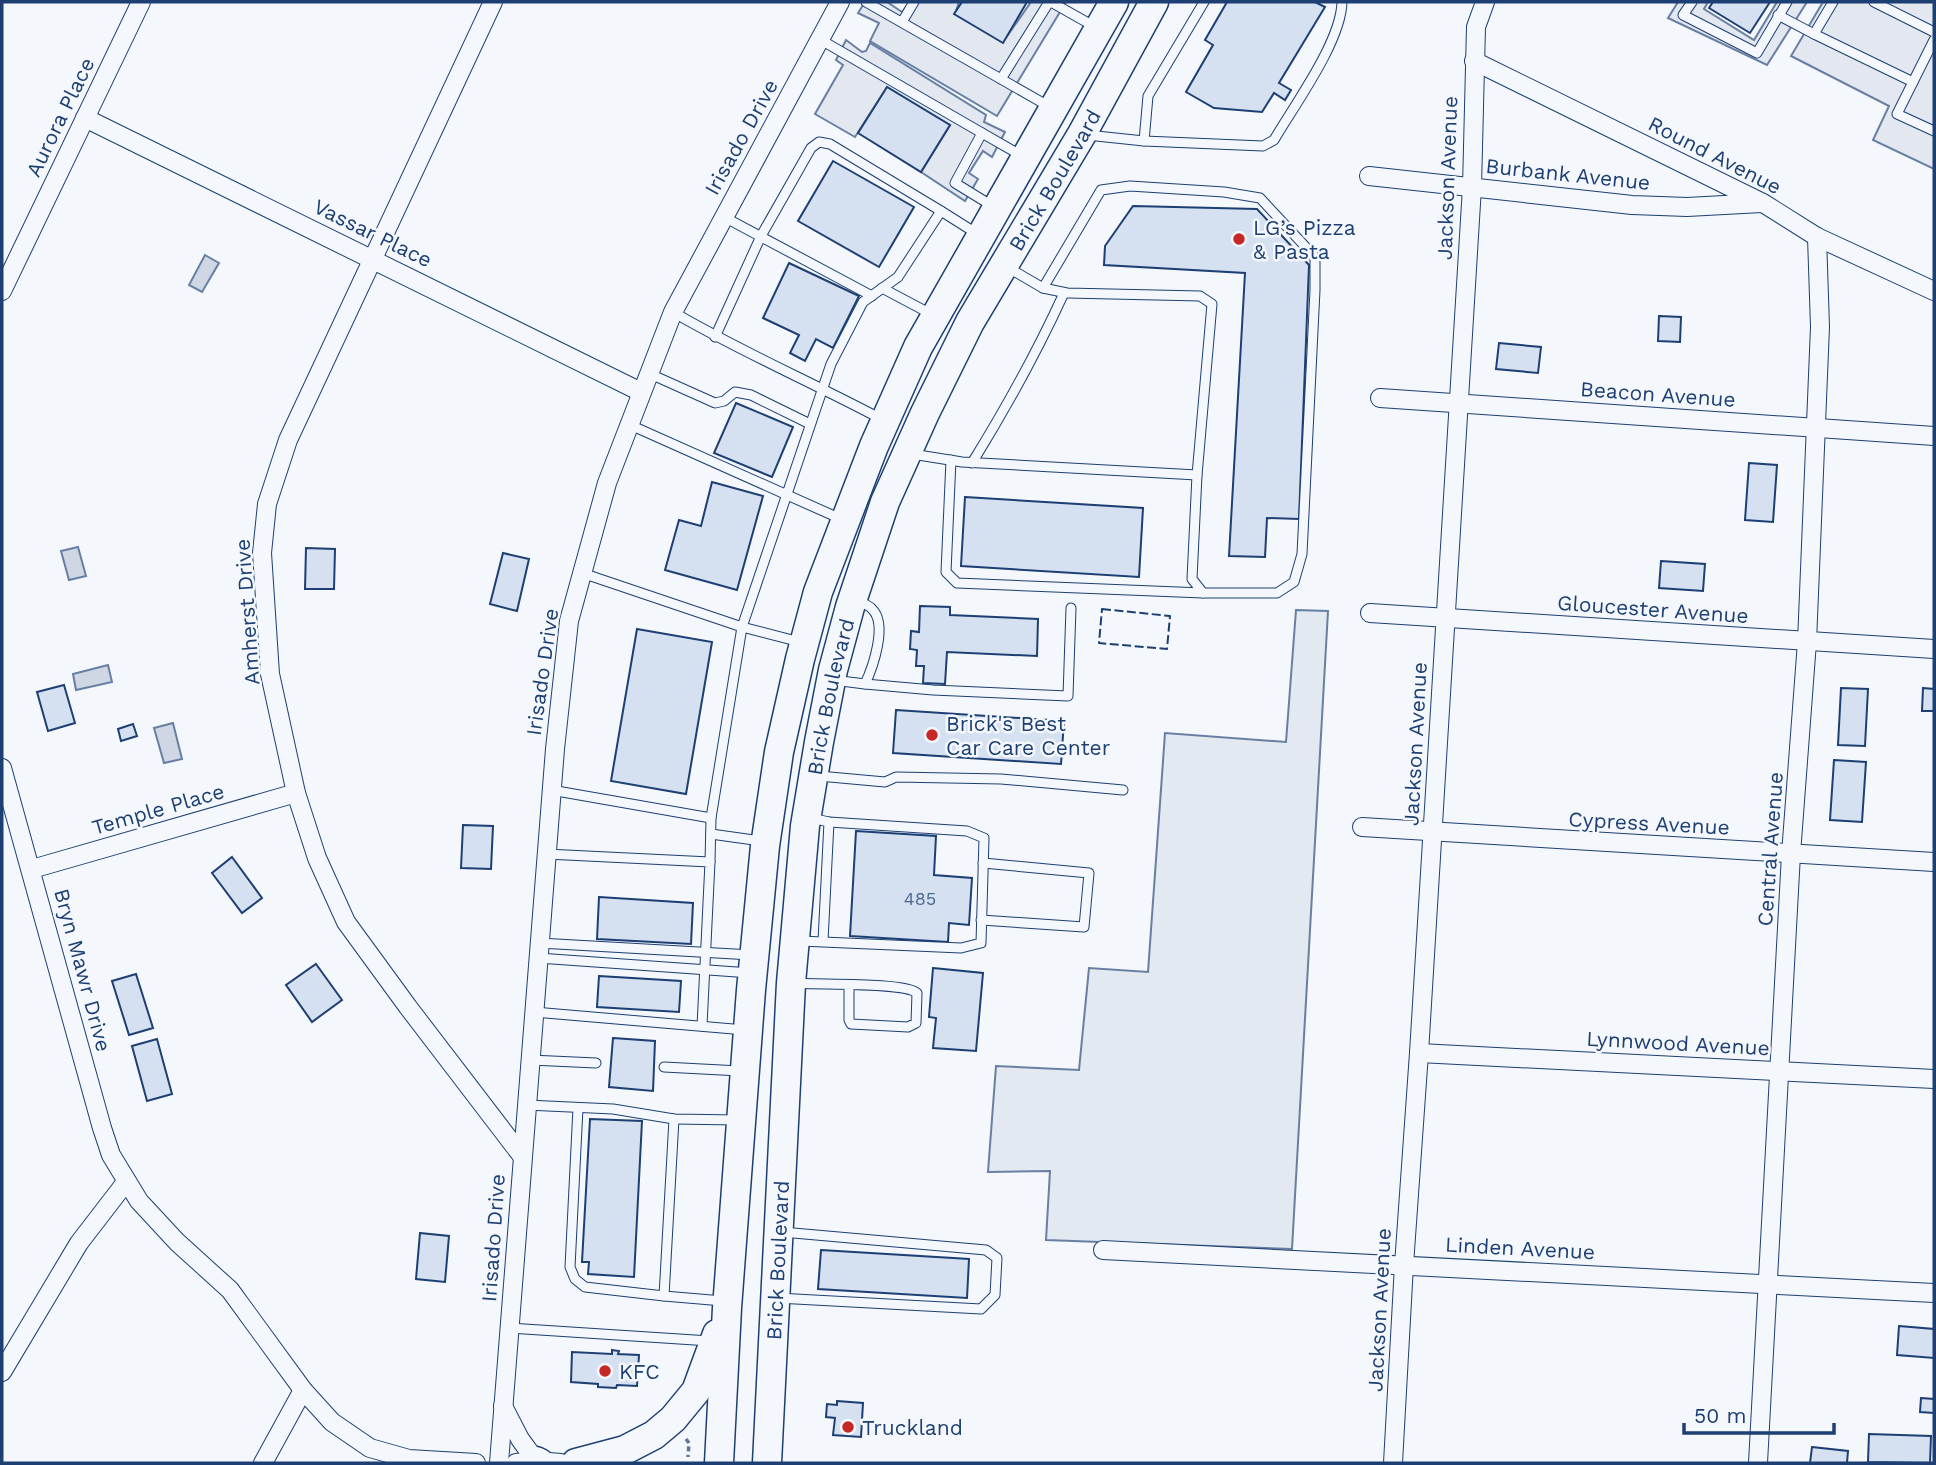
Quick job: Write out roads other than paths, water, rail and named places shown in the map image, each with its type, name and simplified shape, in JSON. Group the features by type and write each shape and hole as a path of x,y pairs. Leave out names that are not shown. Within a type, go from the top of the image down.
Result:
{"main road":[{"name":"Brick Boulevard","path":"719,1463 727,1304 753,964 779,751 804,643 818,592 845,521 918,347 1114,2"},
{"name":"Brick Boulevard","path":"767,1463 791,983 795,941 818,820 813,776 831,679 853,599 885,502 907,453 970,322 1082,134 1154,2"},
{"path":"576,1463 625,1450 654,1435 673,1419 696,1391 727,1304"}],"street":[{"name":"Aurora Place","path":"2,291 141,2"},
{"name":"Amherst Drive","path":"493,2 288,440 267,504 262,553 270,674 296,793 317,859 346,922 522,1156"},
{"name":"Irisado Drive","path":"499,1463 551,790 569,621 607,483 640,391 673,312 840,2"},
{"name":"Jackson Avenue","path":"1469,2 1476,27"},
{"name":"Jackson Avenue","path":"1393,1463 1472,187 1476,27 1485,2"},
{"name":"Round Avenue","path":"1474,61 1763,203 1817,237 1934,291"},
{"name":"Vassar Place","path":"85,118 640,391"},
{"name":"Burbank Avenue","path":"1368,176 1632,205 1687,207 1763,203"},
{"name":"Central Avenue","path":"1758,1463 1791,854 1807,642 1820,327 1817,237"},
{"name":"Beacon Avenue","path":"1380,398 1934,436"},
{"name":"Gloucester Avenue","path":"1370,614 1934,649"},
{"name":"Bryn Mawr Drive","path":"2,768 102,1128 111,1155 126,1182 139,1201 167,1231 230,1290 303,1390 332,1422 370,1448 409,1459 476,1463"},
{"name":"Temple Place","path":"32,869 296,793"},
{"name":"Cypress Avenue","path":"1362,827 1934,862"},
{"name":"Lynnwood Avenue","path":"1419,1053 1934,1079"},
{"path":"2,1372 79,1242 126,1182"},
{"name":"Linden Avenue","path":"1103,1250 1934,1293"},
{"path":"263,1463 303,1390"},
{"path":"503,1406 534,1463"}],"lane":[{"path":"866,2 1053,108"},
{"path":"902,22 914,2"},
{"path":"1001,79 1050,2 1098,29"},
{"path":"1144,141 1148,96 1204,2"},
{"path":"1082,134 1144,141 1264,146 1274,140 1331,44 1338,26 1342,2"},
{"path":"1692,2 1684,15 1757,53 1787,2"},
{"path":"1814,34 1833,2"},
{"path":"1874,2 1934,32"},
{"path":"1779,15 1913,82"},
{"path":"821,40 1025,158"},
{"path":"1934,40 1897,114 1934,131"},
{"path":"982,133 955,183 997,209"},
{"path":"715,337 761,236 811,148 819,142 830,144 981,236"},
{"path":"951,460 946,572 957,583 1203,593 1277,593 1293,582 1302,554 1315,257 1260,198 1224,192 1144,187 1101,190 1043,288"},
{"path":"702,1026 711,818 742,626 831,364 863,302 898,277 941,211"},
{"path":"723,217 872,296"},
{"path":"1004,266 1043,288 1064,293 1200,296 1212,304 1192,579 1203,593"},
{"path":"882,288 936,316"},
{"path":"972,463 1038,350 1064,293"},
{"path":"673,312 715,337 822,387 885,421"},
{"path":"648,373 715,402 723,401 735,391 751,395 810,424"},
{"path":"628,424 845,521"},
{"path":"907,453 972,463 1198,475"},
{"path":"582,573 742,626 804,643"},
{"path":"853,599 871,607 878,617 875,665 865,684"},
{"path":"831,679 933,690 1069,696 1071,608"},
{"path":"813,776 885,782 896,777 1002,779 1123,790"},
{"path":"551,790 711,818"},
{"path":"795,941 961,948 981,943 984,838 967,831 818,820 823,941"},
{"path":"711,834 766,841"},
{"path":"546,854 710,862"},
{"path":"981,920 1084,927 1089,873 983,863"},
{"path":"539,951 706,952 753,964"},
{"path":"539,951 705,970 753,964"},
{"path":"791,983 849,985 913,989 917,993 916,1023 908,1027 851,1024 849,985"},
{"path":"534,1012 748,1030"},
{"path":"530,1060 596,1063"},
{"path":"664,1067 745,1071"},
{"path":"526,1105 613,1110 674,1119 742,1119"},
{"path":"578,1108 570,1267 575,1279 584,1287 727,1304"},
{"path":"664,1296 674,1119"},
{"path":"775,1298 981,1309 995,1295 997,1258 986,1250 779,1231"},
{"path":"509,1328 714,1342"}],"place":[{"name":"LG’s Pizza & Pasta","path":"1239,239"},
{"name":"Brick's Best Car Care Center","path":"932,735"},
{"name":"KFC","path":"605,1371"},
{"name":"Truckland","path":"848,1427"}]}
